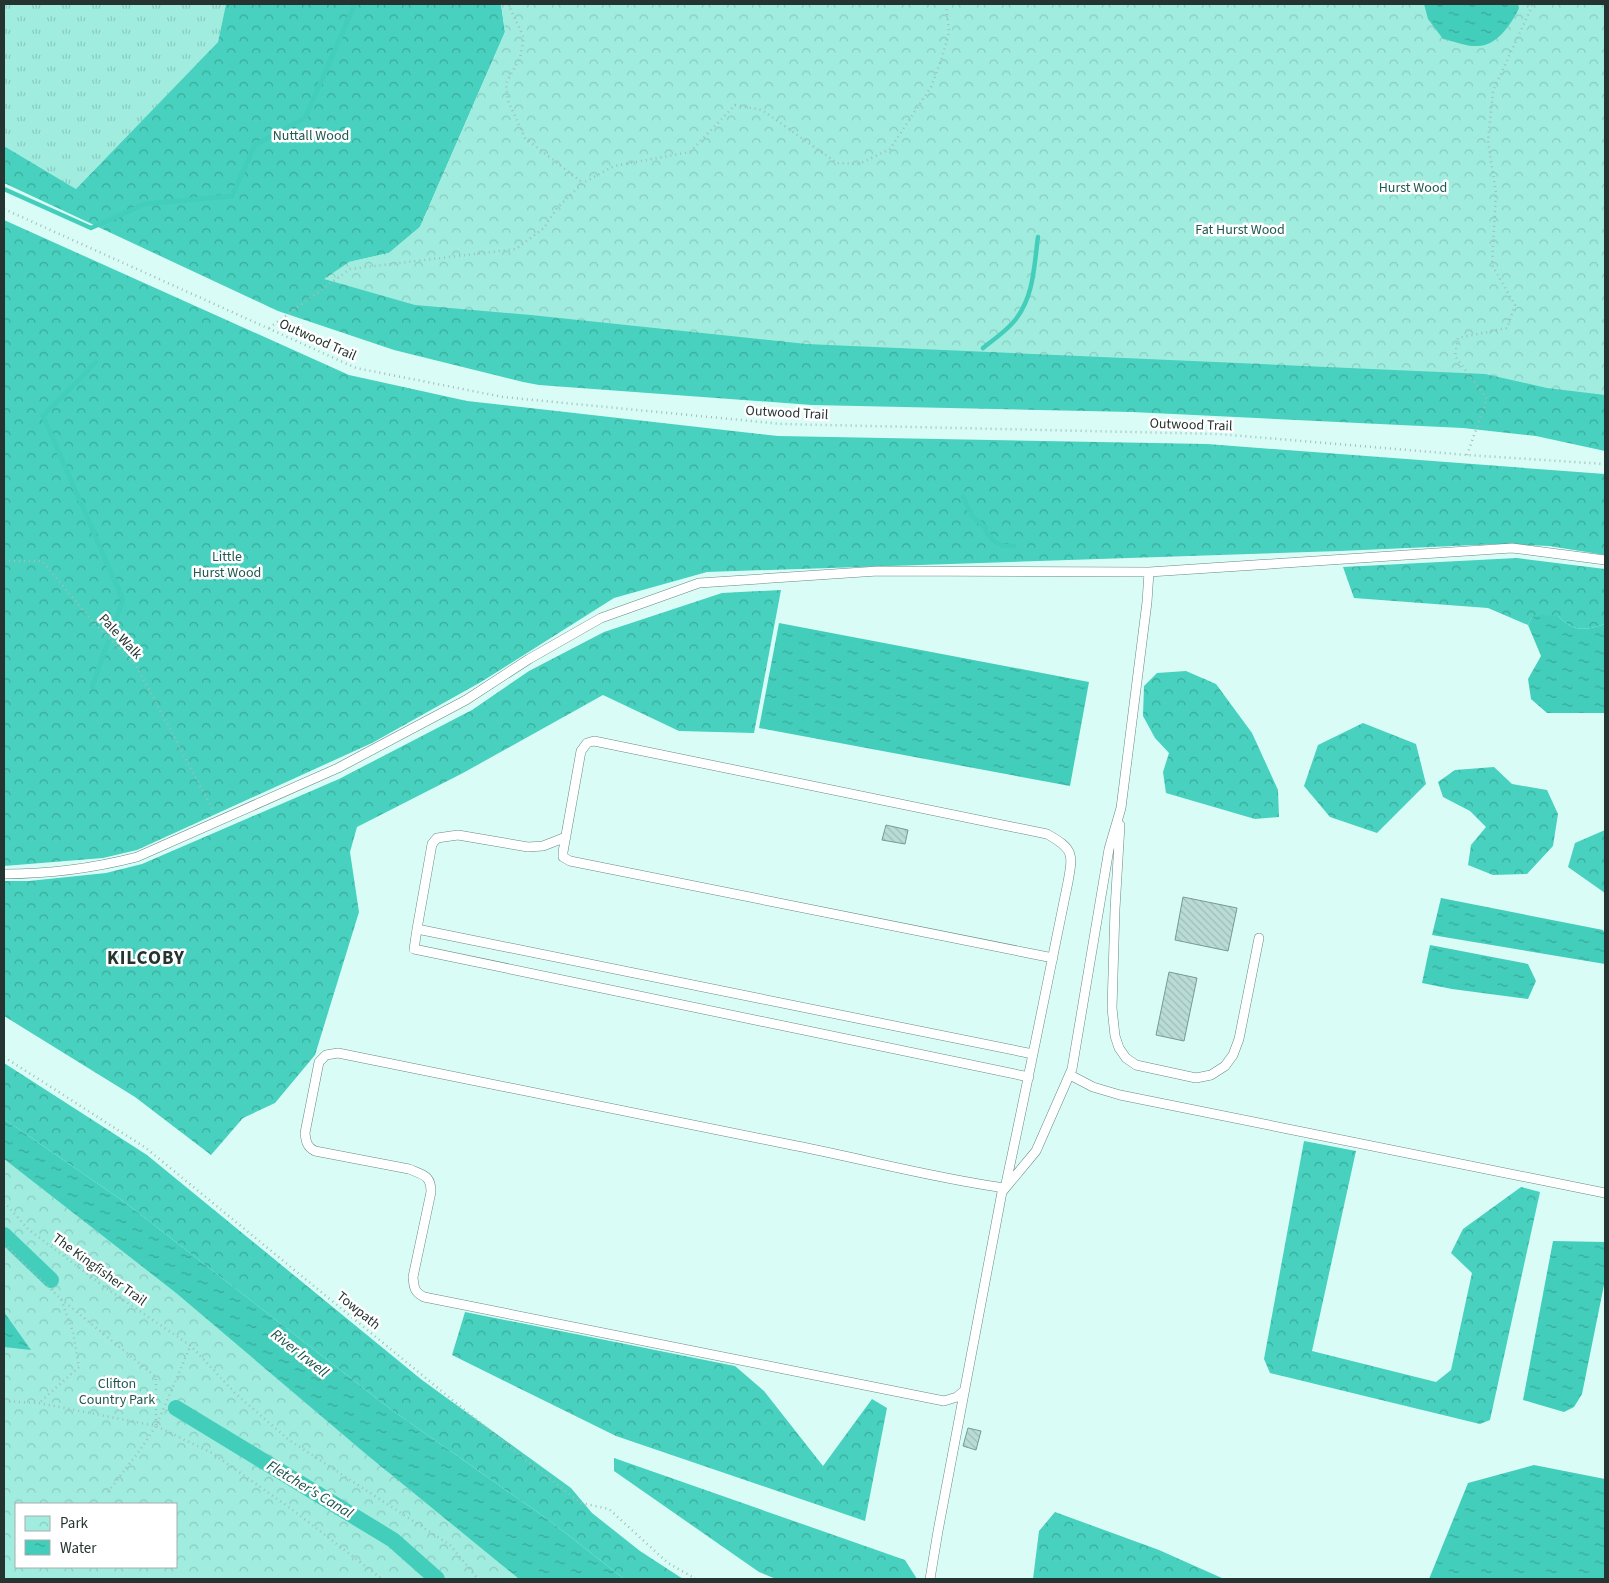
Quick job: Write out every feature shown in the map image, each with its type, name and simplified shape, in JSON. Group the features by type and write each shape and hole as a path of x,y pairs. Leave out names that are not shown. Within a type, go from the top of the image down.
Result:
{"lane":[{"path":"4,874 30,874 104,866 137,857 338,768 466,700 529,659 601,618 699,583 878,571 1149,572 1512,548 1605,560"},
{"path":"1149,572 1147,602 1121,808 1115,909 1112,1008 1114,1036 1126,1058 1136,1065 1196,1078 1211,1075 1225,1066 1233,1055 1239,1038 1259,938"},
{"path":"1006,1188 1034,1054 1053,958 1072,860 1070,852 1065,846 1047,834 594,741 587,743 581,751 563,857 570,861 1053,958"},
{"path":"930,1579 1002,1192 1036,1151 1072,1069 1109,849 1121,808"},
{"path":"566,836 543,846 528,847 458,835 437,838 432,844 414,949 1029,1077"},
{"path":"418,929 1034,1054"},
{"path":"965,1390 957,1397 944,1401 424,1297 418,1294 415,1290 413,1276 430,1192 429,1179 409,1169 315,1152 310,1148 305,1133 319,1062 326,1055 338,1053 528,1093 789,1144 969,1183 1006,1188"},
{"path":"1070,1075 1093,1088 1120,1094 1605,1193"}],"path":[{"path":"508,4 524,38 520,58 506,83 508,101 525,138 583,184"},
{"path":"269,328 350,269 516,249 544,228 557,208 583,184 614,166 690,152 735,105 762,110 837,163 859,164 890,149 931,87 949,32 946,4"},
{"path":"1467,455 1487,399 1455,356 1458,338 1507,328 1515,305 1492,265 1496,193 1488,141 1493,91 1533,4"},
{"name":"Outwood Trail","path":"4,209 356,368 503,397 782,424 1219,434 1467,455 1605,464"},
{"name":"Pale Walk","path":"4,561 42,561 93,622 136,665 219,820"},
{"name":"Towpath","path":"4,1057 146,1148 573,1498 581,1503 609,1509 668,1563 696,1579"},
{"name":"The Kingfisher Trail","path":"4,1202 28,1229 106,1288 190,1346 236,1394 289,1440 450,1545 478,1579"},
{"path":"4,1244 61,1299 156,1377 156,1426"},
{"path":"39,1403 79,1367 73,1332 61,1299"},
{"path":"108,1492 156,1426 190,1346"},
{"path":"4,1401 39,1403 156,1426 212,1453 290,1508 382,1579"}],"green space":[{"path":"4,4 226,4 218,42 76,189 4,146"},
{"path":"226,4 501,4 505,32 420,227 389,253 349,262 1605,59 1605,451 1536,436 1463,428 1132,412 812,405 539,385 394,350 278,311 4,183 4,146 76,189 218,42"},
{"name":"Hurst Wood","path":"501,4 1605,4 1605,395 1547,388 1485,374 806,344 531,315 415,305 324,279 349,262 389,253 420,227 505,32"},
{"name":"Little Hurst Wood","path":"4,220 349,375 467,401 778,436 1207,444 1605,474 1605,555 1549,546 1498,544 707,572 614,598 481,682 372,743 137,850 103,858 4,866"},
{"path":"1517,558 1605,569 1605,624 1580,629 1569,625 1558,616 1532,617 1528,625 1488,608 1354,598 1343,567"},
{"path":"781,590 754,733 679,731 603,695 463,773 357,827 350,852 359,912 315,1055 275,1103 243,1118 211,1155 135,1097 4,1016 4,881 29,881 106,873 142,864 339,779 472,710 529,671 604,632 722,593"},
{"path":"1186,671 1216,684 1252,733 1278,790 1279,817 1255,819 1166,793 1163,772 1169,753 1155,738 1143,716 1144,686 1157,673"},
{"path":"1363,723 1416,744 1426,784 1377,833 1330,817 1304,786 1318,745"},
{"path":"1494,767 1512,784 1547,790 1558,814 1553,846 1527,874 1493,875 1468,865 1471,845 1486,827 1470,811 1443,797 1438,782 1455,770"},
{"path":"1605,830 1605,893 1568,867 1575,843"},
{"path":"4,1063 147,1155 422,1380 571,1488 592,1513 640,1551 683,1579 624,1579 550,1521 389,1408 127,1204 4,1119"},
{"path":"1304,1141 1356,1151 1312,1351 1436,1382 1451,1370 1472,1273 1451,1253 1463,1229 1521,1187 1540,1192 1490,1420 1480,1424 1270,1373 1264,1359"},
{"name":"Clifton Country Park","path":"4,1159 176,1293 367,1455 519,1579 4,1579"},
{"path":"465,1312 735,1366 764,1391 823,1466 872,1399 887,1408 865,1521 616,1436 452,1355"},
{"path":"614,1458 905,1560 917,1579 776,1579 759,1572 614,1471"},
{"path":"1055,1512 1159,1550 1224,1579 1033,1579 1039,1531"}],"water":[{"path":"1424,4 1518,4 1519,8 1503,33 1485,45 1474,46 1443,39 1428,19"},
{"path":"1542,615 1558,616 1569,625 1580,629 1605,624 1605,713 1547,713 1531,699 1528,679 1541,656 1528,625 1532,617"},
{"path":"779,623 1089,682 1070,786 759,728"},
{"path":"1441,898 1603,930 1605,934 1605,964 1432,935"},
{"path":"1430,945 1528,964 1536,981 1528,999 1422,983"},
{"name":"River Irwell","path":"4,1119 127,1204 389,1408 550,1521 624,1579 519,1579 367,1455 176,1293 4,1159"},
{"path":"1553,1241 1605,1242 1605,1280 1582,1394 1574,1407 1564,1412 1523,1400"},
{"path":"4,1312 31,1350 4,1347"},
{"path":"1534,1465 1605,1479 1605,1579 1429,1579 1468,1483"}],"building":[{"path":"886,825 908,830 905,844 882,840"},
{"path":"1183,897 1237,908 1228,951 1175,940"},
{"path":"1169,972 1197,978 1184,1041 1156,1035"},
{"path":"968,1428 981,1431 976,1450 963,1446"}],"waterway":[{"path":"4,189 91,228 145,204 232,196 255,145 305,118 355,4"},
{"path":"983,348 1009,327 1022,310 1030,290 1038,237"},
{"path":"92,687 123,600 43,416 96,362"},
{"path":"963,497 972,516 985,527 987,533 995,542 1004,546 1014,546"},
{"path":"4,1235 51,1280"},
{"name":"Fletcher's Canal","path":"176,1408 393,1540 437,1579"}],"district":[{"name":"KILCOBY","path":"146,957"}],"park label":[{"name":"Nuttall Wood","path":"311,135"},
{"name":"Fat Hurst Wood","path":"1240,229"}]}
